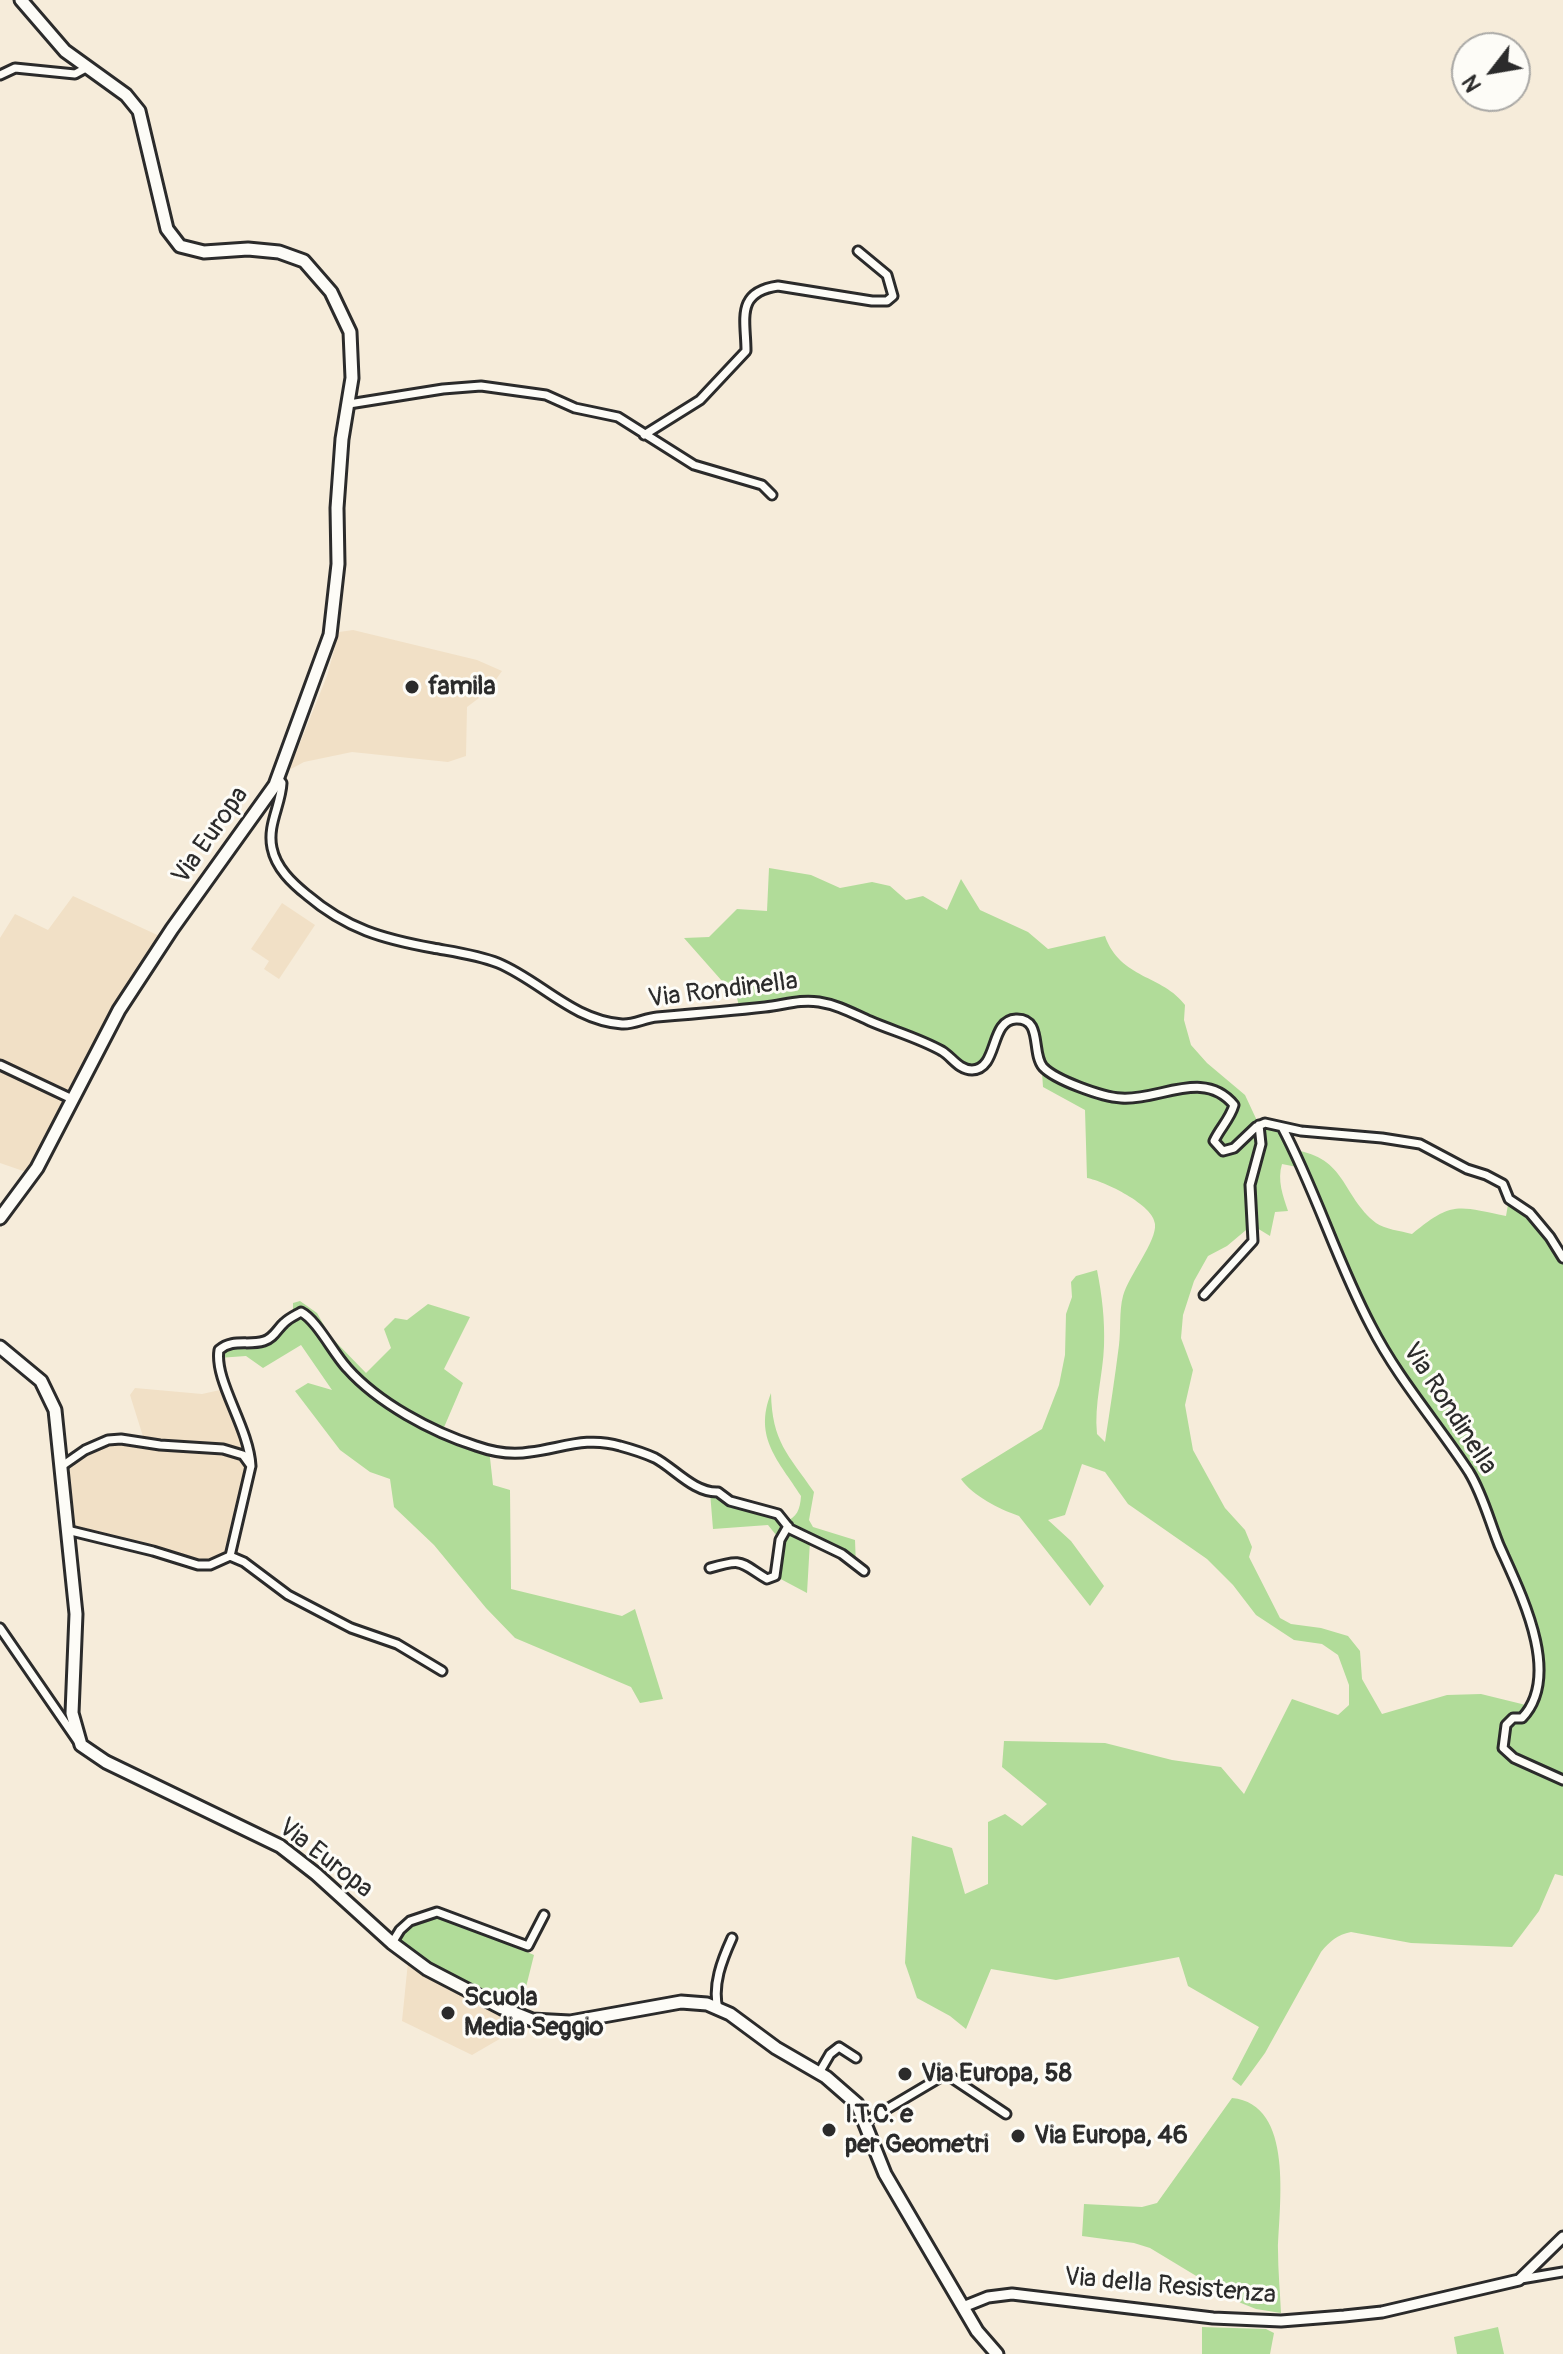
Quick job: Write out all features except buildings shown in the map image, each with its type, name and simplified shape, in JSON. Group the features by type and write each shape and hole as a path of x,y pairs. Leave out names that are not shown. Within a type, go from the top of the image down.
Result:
{"main road":[{"name":"Via Europa","path":"0,1218 37,1168 119,1010 278,778 330,635 338,564 337,508 342,439 352,378 350,332 331,292 304,261 279,252 248,249 204,252 180,246 167,229 139,111 126,95 65,51 21,0"},
{"path":"0,1347 41,1381 55,1410 76,1614 72,1713 81,1745"},
{"name":"Via Europa","path":"81,1745 106,1762 280,1846 316,1874 392,1943 427,1969 462,1989 532,2020 570,2022 681,2002 707,2004 730,2014 776,2048 819,2073 857,2104 885,2174 977,2331 997,2354"}],"street":[{"path":"0,75 15,68 75,74 86,68"},
{"path":"644,435 700,400 716,380 738,361 746,351 742,327 744,311 752,296 763,288 778,286 872,301 887,301 893,296 887,275 858,251"},
{"path":"349,404 481,386 546,395 575,408 618,417 694,465 762,485 772,495"},
{"name":"Via Rondinella","path":"278,778 282,783 281,795 273,820 271,846 284,873 313,901 360,931 501,965 558,1001 605,1022 626,1024 653,1017 702,1015 801,1000 822,1002 840,1006 933,1046 967,1070 976,1070 984,1063 1002,1025 1016,1019 1025,1021 1034,1029 1037,1057 1042,1066 1086,1089 1121,1098 1199,1087 1227,1096 1234,1105 1229,1120 1214,1141 1223,1151 1234,1148 1259,1125"},
{"path":"0,1065 72,1099"},
{"path":"1204,1295 1253,1241 1250,1185 1261,1144 1259,1125 1265,1123 1334,1135 1420,1144 1503,1184 1509,1199 1530,1213 1563,1258"},
{"name":"Via Rondinella","path":"1282,1127 1371,1326 1483,1498 1529,1614 1540,1650 1543,1672 1541,1692 1534,1707 1522,1718 1513,1718 1506,1725 1503,1748 1514,1758 1563,1780"},
{"path":"230,1556 251,1466 248,1442 221,1375 219,1350 235,1342 265,1341 283,1323 301,1312 308,1315 338,1358 365,1385 415,1419 450,1436 479,1447 519,1453 572,1442 617,1444 654,1458 698,1487 718,1492 730,1501 778,1514 788,1526 810,1541 842,1554 864,1571"},
{"path":"62,1466 85,1450 108,1440 121,1439 223,1449 243,1455 251,1466"},
{"path":"710,1568 734,1561 745,1563 767,1579 775,1576 780,1540 788,1526"},
{"path":"67,1530 198,1565 210,1565 230,1556 244,1562 288,1595 351,1628 397,1644 442,1671"},
{"path":"0,1628 81,1745"},
{"path":"392,1943 410,1921 437,1912 528,1946 544,1915"},
{"path":"718,2009 715,1995 717,1984 732,1938"},
{"path":"819,2073 830,2054 839,2047 856,2058"},
{"path":"865,2122 946,2074 1006,2114"},
{"path":"1519,2280 1563,2237"},
{"name":"Via della Resistenza","path":"963,2307 988,2297 1012,2294 1213,2318 1281,2321 1382,2312 1563,2272"}],"shaded area":[{"path":"353,630 477,660 502,671 487,692 467,707 466,756 448,762 352,752 304,762 289,770 327,676 339,632"},
{"path":"73,896 166,939 119,1010 32,1174 0,1163 0,938 15,914 48,930"},
{"path":"282,903 315,925 279,979 264,969 269,961 251,949"},
{"path":"135,1388 202,1394 220,1390 235,1420 243,1445 243,1484 225,1551 210,1561 199,1561 72,1527 66,1468 108,1444 146,1446 130,1395"},
{"name":"Scuola Media Seggio","path":"408,1962 447,1989 522,2026 472,2055 402,2021"}],"green space":[{"path":"769,868 811,875 840,888 872,882 890,886 906,900 923,896 947,910 961,879 980,910 1028,932 1048,949 1105,936 1121,961 1176,995 1185,1005 1184,1020 1191,1045 1245,1095 1259,1125 1282,1127 1294,1150 1311,1154 1334,1169 1376,1223 1412,1234 1437,1216 1456,1209 1506,1216 1509,1199 1530,1213 1563,1258 1563,1876 1555,1874 1539,1911 1512,1947 1411,1943 1351,1932 1338,1937 1321,1952 1265,2053 1241,2086 1232,2079 1259,2027 1188,1986 1179,1957 1056,1980 991,1969 966,2029 950,2016 917,1998 905,1963 912,1836 952,1848 965,1894 988,1884 988,1822 1005,1814 1022,1826 1047,1804 1002,1767 1004,1741 1105,1743 1172,1760 1221,1767 1244,1794 1292,1699 1338,1715 1349,1705 1349,1685 1338,1655 1322,1644 1294,1640 1256,1615 1233,1585 1207,1559 1128,1504 1105,1472 1082,1464 1065,1515 1048,1520 1071,1541 1104,1586 1090,1606 1019,1516 987,1501 961,1479 1042,1429 1059,1385 1065,1355 1071,1282 1076,1276 1097,1270 1104,1336 1096,1423 1097,1434 1105,1442 1123,1296 1152,1239 1155,1224 1138,1202 1087,1178 1085,1110 1043,1087 1038,1053 1025,1021 1008,1022 984,1063 967,1070 946,1054 822,1002 740,1010 737,998 684,938 709,937 737,909 767,911","holes":["1282,1164 1302,1168 1371,1326 1483,1498 1540,1650 1542,1679 1534,1707 1481,1694 1447,1695 1382,1714 1362,1679 1360,1651 1348,1636 1291,1624 1280,1618 1249,1557 1252,1547 1245,1530 1225,1508 1193,1450 1185,1405 1193,1370 1181,1338 1183,1315 1194,1281 1208,1256 1227,1246 1252,1225 1270,1236 1275,1212 1288,1211 1280,1182"]},
{"path":"300,1301 317,1313 330,1336 366,1373 391,1348 384,1329 395,1318 407,1320 428,1304 470,1317 444,1369 463,1383 442,1432 489,1449 493,1485 510,1490 511,1589 622,1616 635,1609 663,1699 640,1703 631,1687 515,1638 434,1545 394,1507 390,1479 370,1472 340,1450 295,1391 308,1383 332,1390 301,1345 263,1368 246,1356 218,1358 225,1345 265,1341 293,1316 293,1303"},
{"path":"771,1393 778,1436 814,1492 809,1520 813,1527 855,1540 856,1566 842,1554 810,1541 807,1593 775,1576 780,1540 768,1525 713,1529 710,1492 761,1509 785,1522 799,1509 801,1496 777,1460 767,1436 766,1409"},
{"path":"437,1912 520,1943 520,1949 534,1955 519,2015 392,1943 400,1930"},
{"path":"1232,2098 1252,2104 1266,2118 1275,2137 1280,2184 1278,2250 1281,2313 1241,2303 1150,2248 1082,2236 1084,2204 1142,2207 1157,2203"},
{"path":"1202,2327 1266,2329 1274,2333 1270,2354 1202,2354"},
{"path":"1498,2327 1504,2354 1457,2354 1454,2337"}],"place":[{"name":"famila","path":"412,687"},
{"name":"Scuola Media Seggio","path":"448,2013"},
{"name":"Via Europa, 58","path":"905,2074"},
{"name":"I.T.C. e per Geometri","path":"829,2130"},
{"name":"Via Europa, 46","path":"1018,2136"}]}
